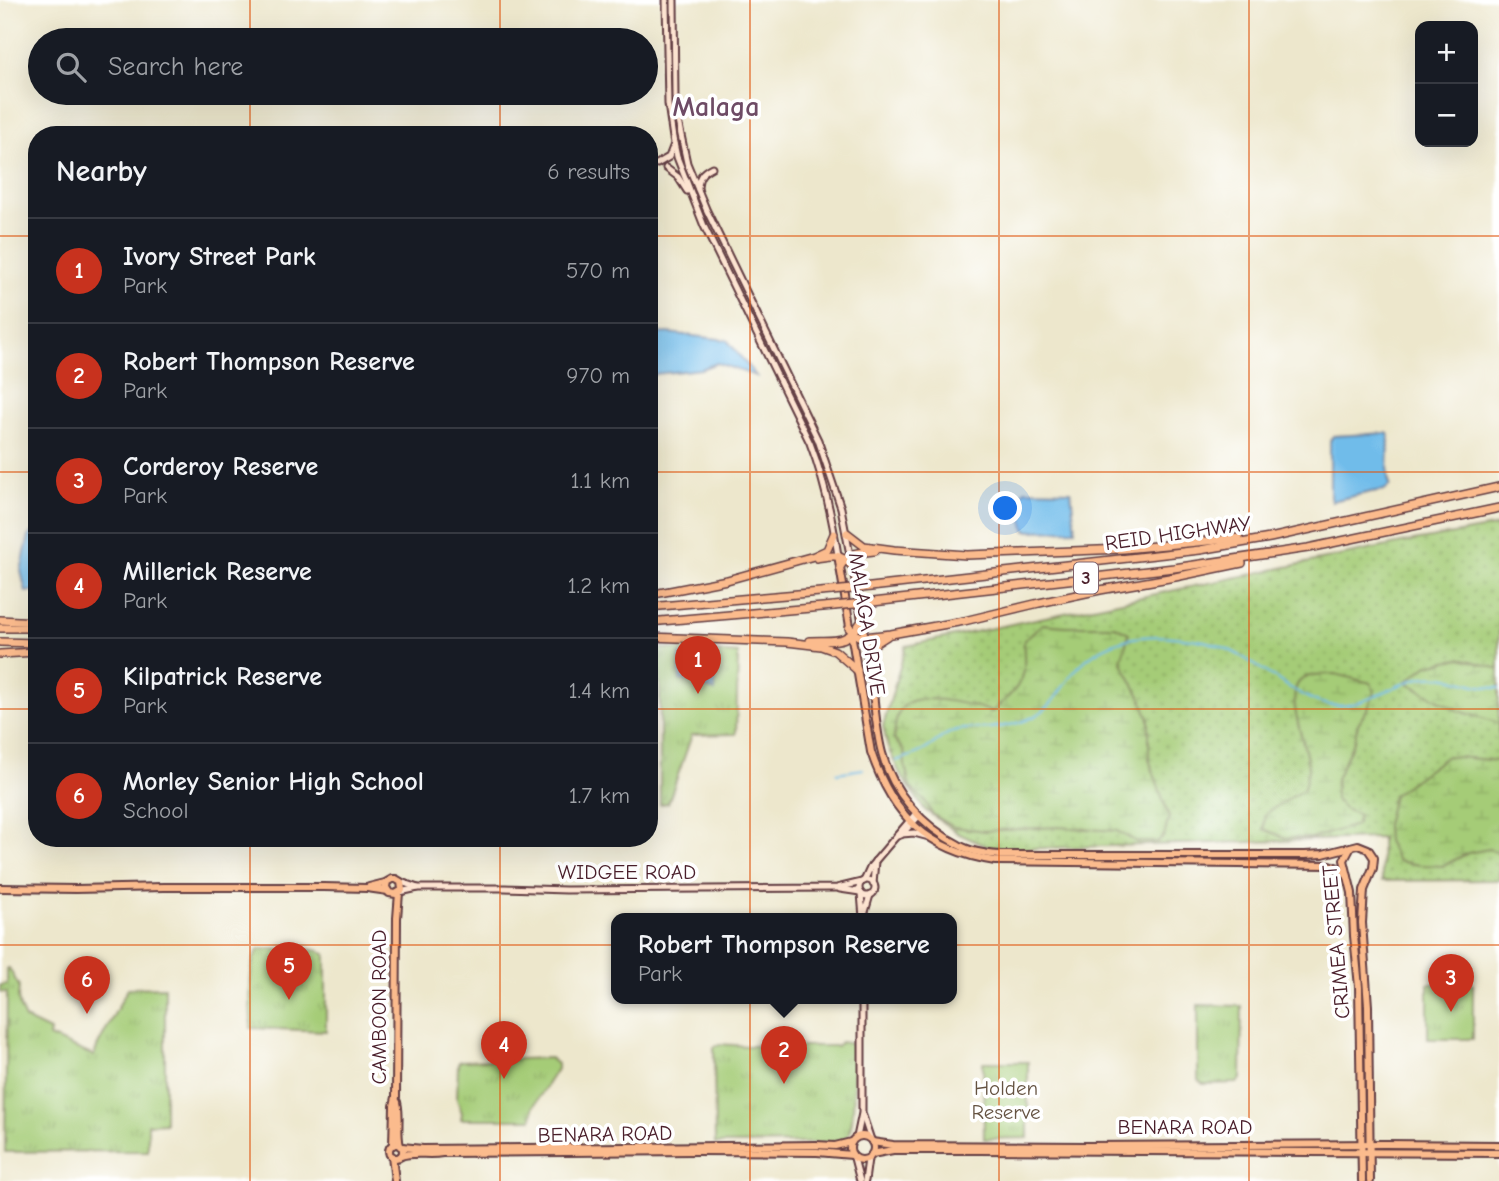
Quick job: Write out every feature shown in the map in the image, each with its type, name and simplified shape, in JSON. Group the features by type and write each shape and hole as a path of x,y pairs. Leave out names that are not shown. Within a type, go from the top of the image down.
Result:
{"highway":[{"name":"REID HIGHWAY","path":"658,606 862,588 1187,552 1499,487"},
{"name":"REID HIGHWAY","path":"658,621 864,603 1174,568 1308,548 1499,508"},
{"path":"847,533 864,546 967,555 1187,544 1298,531"},
{"path":"658,593 727,580 796,562 827,550 834,534"},
{"path":"851,632 864,637 964,621 1051,600 1308,548"},
{"path":"796,562 894,550"},
{"path":"844,556 853,567"},
{"path":"840,568 844,556"},
{"path":"0,620 28,622"},
{"path":"787,642 844,639 861,622"},
{"path":"0,628 28,628"},
{"path":"866,653 868,648 891,634"},
{"path":"658,637 787,642 821,646 835,651 857,670"},
{"path":"0,642 28,643"},
{"path":"0,654 28,652"}],"main road":[{"name":"MALAGA DRIVE","path":"666,0 667,84 674,145 696,205 810,443 821,473 834,534 844,556"},
{"name":"MALAGA DRIVE","path":"674,0 676,110 687,163 698,192 818,440 847,533 844,556"},
{"path":"658,164 667,159 674,145"},
{"path":"698,192 700,177 712,167"},
{"path":"666,168 678,177 690,200 696,205"},
{"name":"MALAGA DRIVE","path":"853,567 886,766 902,797 917,815 959,845 1000,855 1305,855 1323,854 1352,846"},
{"name":"MALAGA DRIVE","path":"840,568 871,752 881,781 893,801 911,822 943,846 995,861 1330,865 1343,870 1348,877"},
{"path":"900,834 902,812"},
{"path":"863,913 859,887 871,866 917,815"},
{"path":"900,834 914,833 929,837"},
{"name":"CRIMEA STREET","path":"1362,1181 1359,987 1353,903 1344,860 1352,846 1363,846 1374,858 1364,890 1362,923 1368,1006 1370,1181"},
{"path":"864,913 874,890 875,862"},
{"path":"0,888 367,888 392,894 400,892 402,887 401,882 394,878 367,888"},
{"path":"863,882 869,881 873,884"},
{"path":"387,882 388,892"},
{"name":"WIDGEE ROAD","path":"401,882 418,888"},
{"name":"WIDGEE ROAD","path":"400,892 418,888 837,888 863,882"},
{"name":"WIDGEE ROAD","path":"837,888 860,893"},
{"name":"CAMBOON ROAD","path":"388,892 397,918"},
{"name":"CAMBOON ROAD","path":"398,1146 394,1106 397,918 400,892"},
{"path":"860,893 870,895"},
{"path":"862,1004 862,1113 850,1149 862,1181"},
{"path":"862,1113 874,1146 862,1181"},
{"path":"1370,1127 1385,1144"},
{"path":"1342,1144 1350,1141 1362,1129"},
{"path":"854,1139 864,1136 871,1141"},
{"name":"BENARA ROAD","path":"398,1146 423,1149 835,1146 854,1139"},
{"name":"BENARA ROAD","path":"871,1141 905,1145 1342,1144 1361,1149"},
{"name":"BENARA ROAD","path":"870,1156 892,1150 1347,1153 1385,1144 1499,1145"},
{"path":"398,1146 403,1152 397,1156 390,1151 398,1146"},
{"name":"BENARA ROAD","path":"1370,1148 1389,1153 1499,1153"},
{"name":"BENARA ROAD","path":"397,1156 416,1152 431,1155 684,1151 817,1152 853,1157"},
{"path":"1347,1153 1357,1161 1362,1172"},
{"path":"1370,1168 1376,1159 1389,1153"},
{"path":"395,1179 397,1156"},
{"path":"853,1157 861,1160 870,1156"}],"green space":[{"path":"1499,526 1499,880 1382,881 1381,838 1010,849 986,846 959,834 925,810 900,774 888,748 883,726 906,646 1402,543"},
{"path":"1042,624 1115,626 1129,633 1121,661 1149,719 1149,759 1169,817 1164,836 1157,842 1137,842 1117,831 1058,827 985,831 954,827 932,814 925,801 910,787 904,751 894,739 896,720 902,707 913,701 935,699 992,712 1021,681 1024,640"},
{"path":"660,648 738,654 736,734 692,735 668,803 660,804"},
{"path":"1461,658 1499,669 1499,723 1459,711 1406,682 1428,665"},
{"path":"1335,674 1371,683 1374,693 1358,724 1354,741 1336,779 1335,799 1344,809 1359,815 1356,825 1313,838 1285,838 1264,829 1265,814 1304,789 1308,767 1295,711 1295,690 1299,682 1306,677"},
{"path":"1447,756 1499,761 1499,853 1489,849 1468,853 1443,866 1398,861 1387,841 1386,825 1393,795"},
{"path":"259,949 318,950 326,955 326,1031 251,1028 252,965"},
{"path":"7,968 19,986 18,998 25,1019 50,1031 49,1037 94,1056 128,988 165,987 165,1123 148,1124 148,1151 5,1152 7,993 0,992 0,985 7,984"},
{"path":"1428,984 1473,984 1473,1039 1428,1039"},
{"path":"1198,1005 1242,1006 1241,1079 1237,1083 1203,1084 1198,1080"},
{"path":"841,1042 852,1044 853,1047 852,1122 846,1137 824,1143 715,1144 714,1048 719,1044 837,1046"},
{"path":"550,1058 557,1064 557,1069 533,1107 532,1119 461,1119 462,1113 457,1099 460,1061"},
{"name":"Holden Reserve","path":"983,1062 1028,1062 1028,1138 984,1139"}],"water":[{"path":"658,334 727,340 756,376 717,363 701,369 658,374"},
{"path":"1387,433 1390,485 1385,490 1332,501 1330,441 1333,436"},
{"path":"1025,490 1071,491 1075,530 1026,531 1017,498"},
{"path":"28,540 28,592 21,571"},
{"path":"680,655 716,658 715,691 680,680"}],"waterway":[{"path":"896,761 923,751 952,731 1006,726 1035,716 1052,702 1073,673 1095,653 1112,644 1141,637 1181,638 1220,646 1301,694 1321,703 1334,705 1358,703 1404,683 1428,677 1449,678 1478,686 1499,688"},
{"path":"837,773 863,769"}],"place":[{"name":"Ivory Street Park","path":"698,694"},
{"name":"Kilpatrick Reserve","path":"289,1000"},
{"name":"Corderoy Reserve","path":"1451,1012"},
{"name":"Morley Senior High School","path":"87,1014"},
{"name":"Millerick Reserve","path":"504,1079"},
{"name":"Robert Thompson Reserve","path":"784,1084"}],"district":[{"name":"Malaga","path":"716,107"}]}
